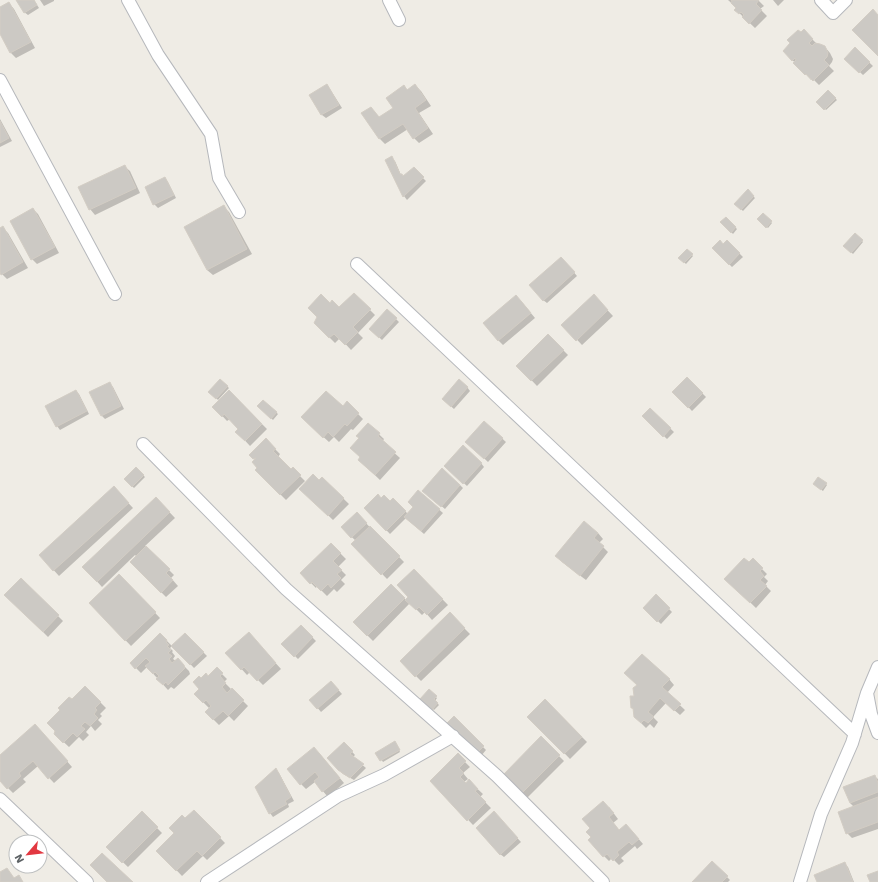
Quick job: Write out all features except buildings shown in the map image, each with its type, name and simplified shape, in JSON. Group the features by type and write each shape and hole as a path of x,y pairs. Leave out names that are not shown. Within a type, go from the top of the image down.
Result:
{"street":[{"path":"128,0 158,55 211,134 219,178 239,212"},
{"path":"389,0 399,20"},
{"path":"820,0 833,13 846,0"},
{"path":"0,80 115,294"},
{"path":"357,264 855,734"},
{"path":"143,444 286,589 498,776 603,882"},
{"path":"800,882 822,814 852,743 867,693 878,667"},
{"path":"867,693 871,714 878,733"},
{"path":"207,882 338,796 384,776 453,736"},
{"path":"0,800 87,882"}]}
